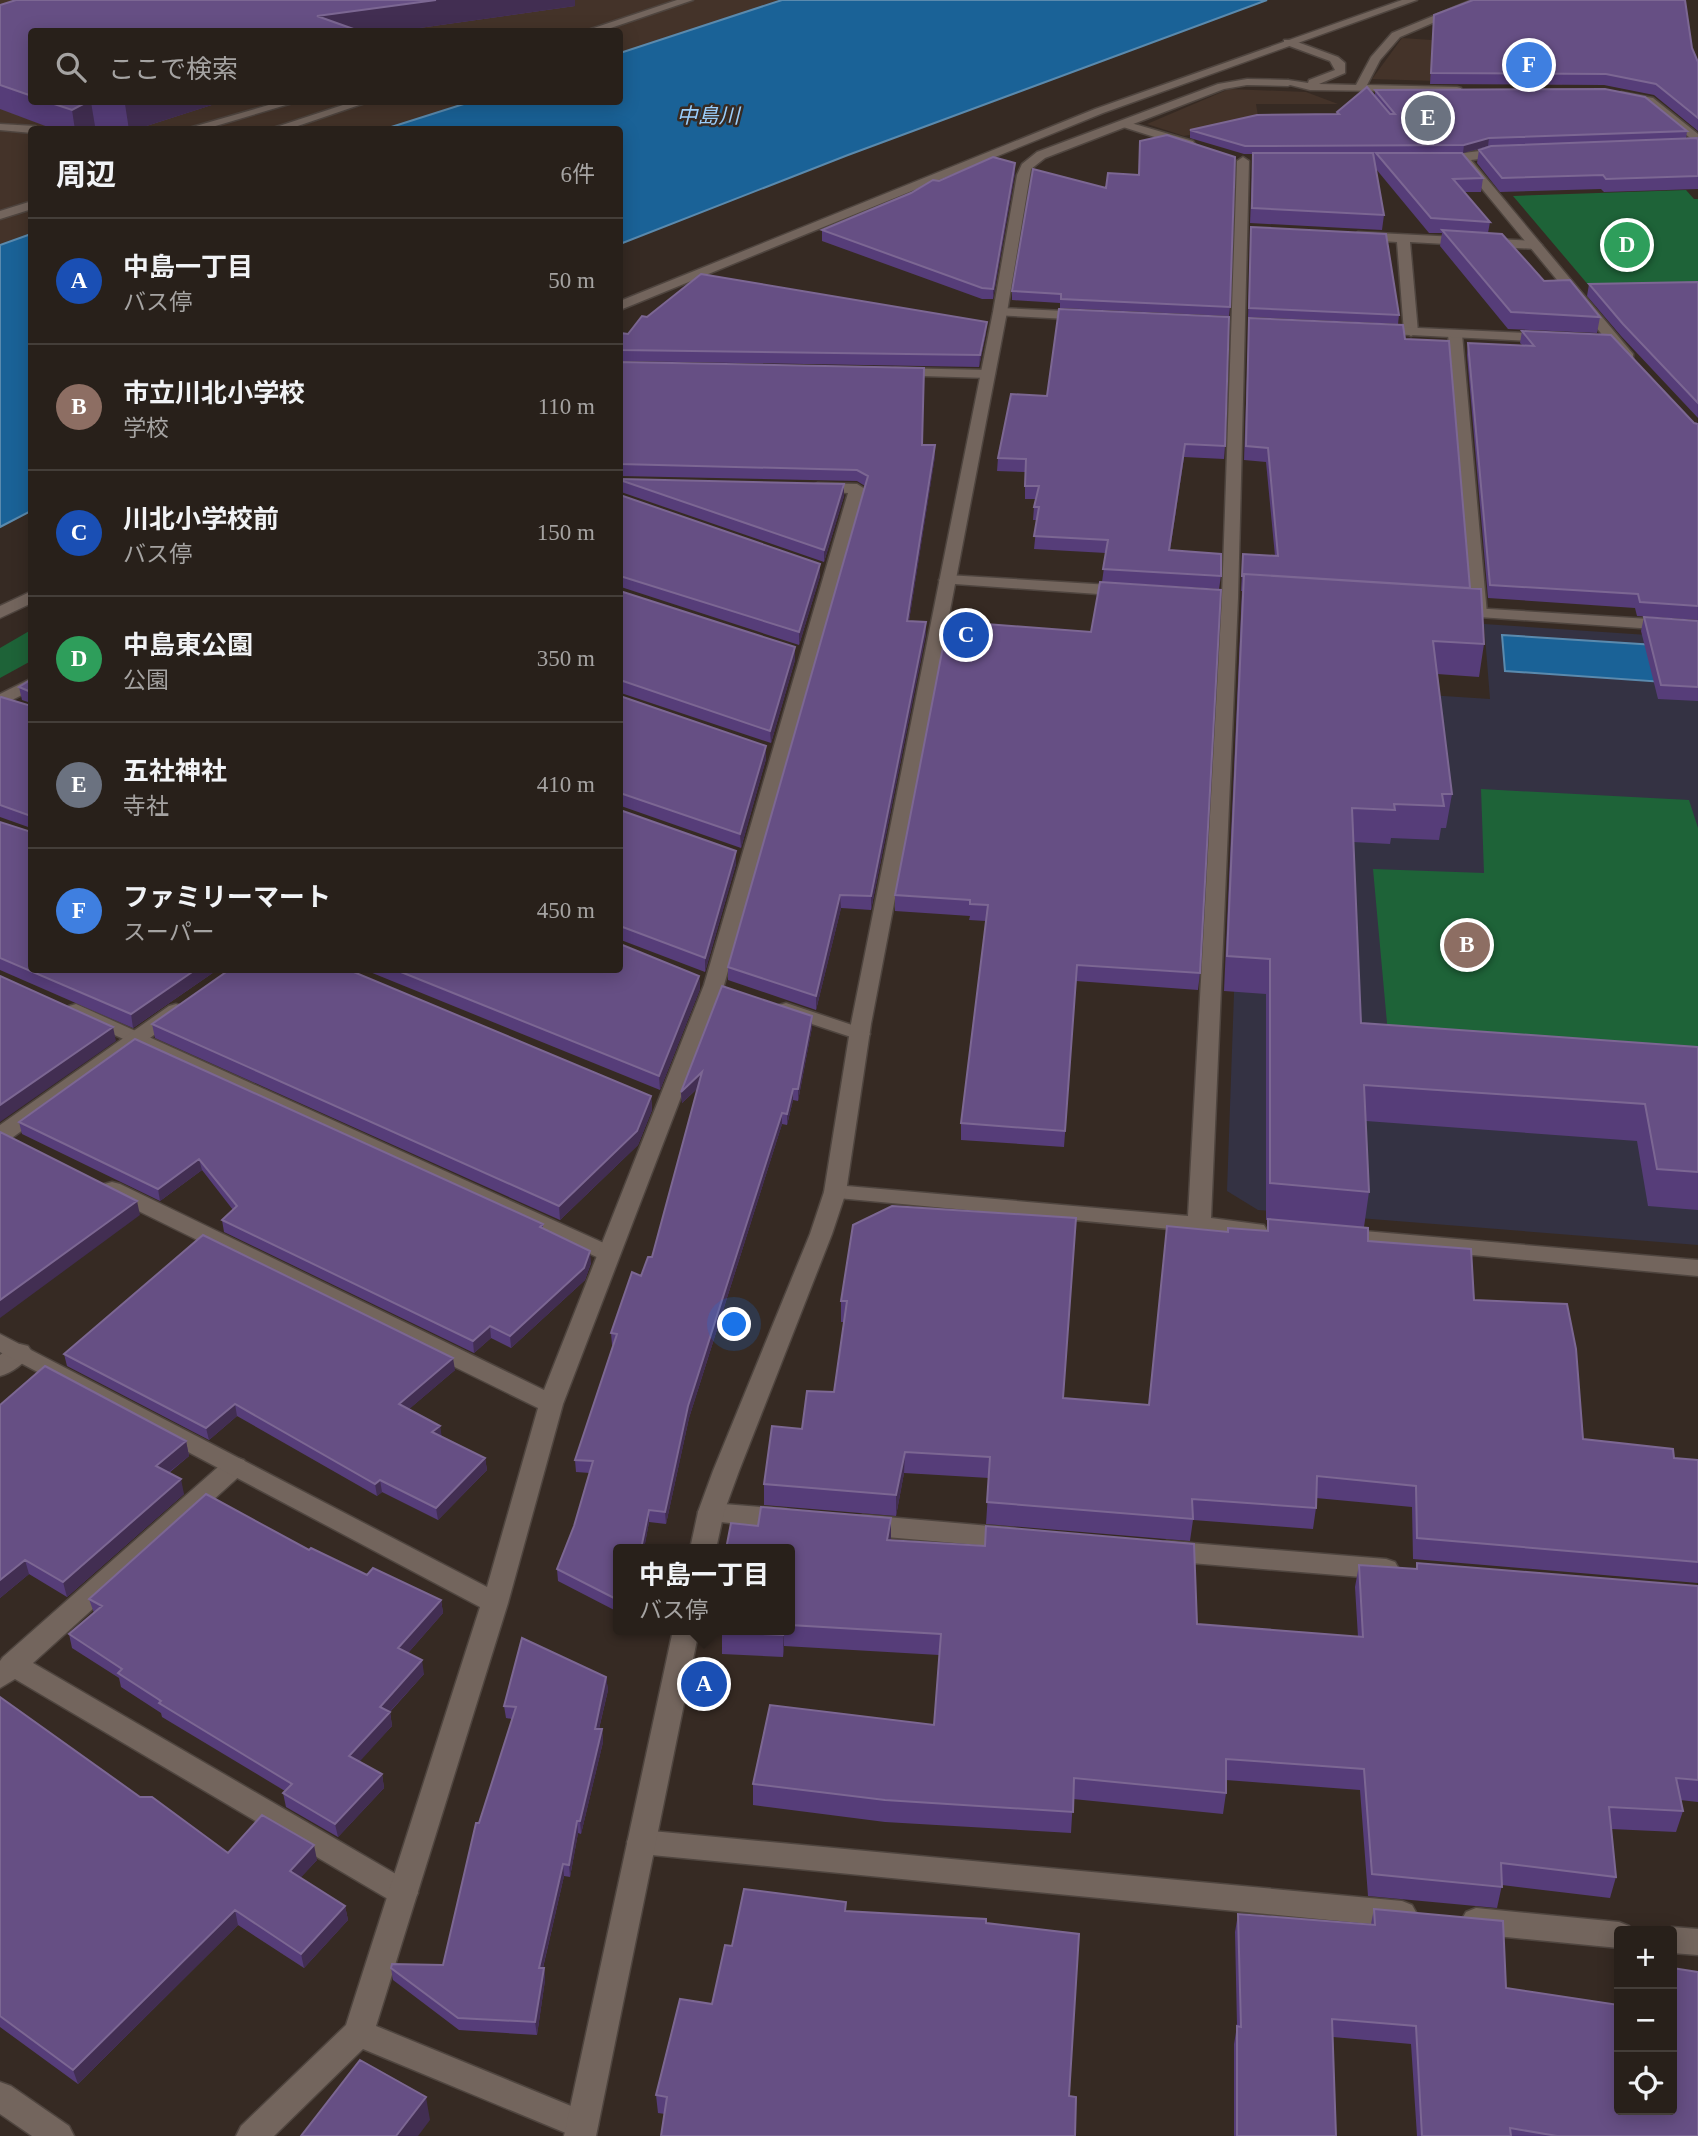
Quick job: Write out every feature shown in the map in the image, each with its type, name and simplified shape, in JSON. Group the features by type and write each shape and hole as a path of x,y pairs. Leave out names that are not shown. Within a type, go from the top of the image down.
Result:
{"street":[{"path":"600,28 688,0"},
{"path":"623,305 1099,111 1412,0"},
{"path":"1359,89 1375,59 1395,36 1481,0"},
{"path":"1288,42 1338,62 1356,64 1375,59"},
{"path":"1287,83 1307,76 1314,66 1288,42"},
{"path":"704,1544 711,1512 821,1234 835,1192 859,1034 1026,167 1041,156 1230,84 1317,82 1341,71 1342,67 1338,62"},
{"path":"1287,83 1359,89 1468,90"},
{"path":"1604,92 1649,100 1698,142"},
{"path":"202,126 279,105"},
{"path":"285,126 352,105"},
{"path":"1124,124 1203,149"},
{"path":"0,127 28,129"},
{"path":"1684,145 1698,142"},
{"path":"1422,160 1464,160 1488,153 1516,152"},
{"path":"1199,1225 1231,598 1238,324 1248,229 1243,160"},
{"path":"1464,160 1535,245 1607,341 1642,371"},
{"path":"0,215 28,206"},
{"path":"1349,235 1535,245"},
{"path":"1403,239 1411,332"},
{"path":"1000,312 1106,317"},
{"path":"1358,330 1561,339"},
{"path":"1455,334 1479,614"},
{"path":"879,372 988,374"},
{"path":"252,2136 359,2033 495,1603 551,1404 668,1105 721,987 743,857 800,653 857,489 801,488"},
{"path":"947,580 1149,593"},
{"path":"0,613 28,598"},
{"path":"1438,611 1698,627"},
{"path":"1,700 28,685"},
{"path":"1,700 22,708"},
{"path":"691,976 721,987"},
{"path":"26,1147 0,1134 190,1000"},
{"path":"767,1003 859,1034"},
{"path":"62,1004 609,1254"},
{"path":"643,1094 668,1105"},
{"path":"88,1177 551,1404"},
{"path":"835,1192 1282,1232"},
{"path":"1324,1236 1698,1268"},
{"path":"7,1354 235,1465 495,1603"},
{"path":"235,1465 7,1671 403,1893"},
{"path":"711,1512 808,1521"},
{"path":"836,1523 1031,1539"},
{"path":"1142,1549 1406,1571"},
{"path":"359,2033 581,2131 685,1635"},
{"path":"641,1842 1614,1935"},
{"path":"1677,1940 1698,1942"},
{"path":"0,2096 58,2136"}],"shaded area":[{"path":"0,0 782,0 623,52 623,28 28,28 28,105 461,105 394,126 28,126 28,235 0,245"},
{"path":"1402,38 1554,48 1562,85 1372,79"},
{"path":"1229,89 1306,92 1338,104 1256,104 1259,122 1184,136 1147,124"},
{"path":"1484,624 1693,638 1698,661 1698,1245 1258,1210 1227,1191 1245,683 1490,699"}],"green space":[{"path":"1686,190 1694,199 1698,199 1698,292 1596,294 1513,196"},
{"path":"28,632 28,663 0,678 0,648"},
{"path":"1481,789 1689,800 1698,828 1698,1069 1389,1045 1373,869 1484,873"}],"water":[{"name":"中島川","path":"782,0 1267,0 848,155 623,243 623,126 394,126 461,105 623,105 623,52"},
{"path":"28,235 28,513 0,527 0,245"},
{"path":"1502,635 1671,646 1678,683 1505,671"}],"building":[{"path":"16,0 436,0 317,16 351,28 28,28 28,95 0,85 0,5"},
{"path":"1473,0 1685,0 1692,48 1698,62 1698,118 1656,84 1606,74 1431,73 1434,15"},
{"path":"1367,87 1390,114 1395,114 1375,90 1605,89 1645,97 1687,131 1489,138 1464,145 1245,146 1190,130 1257,115 1339,114 1337,112"},
{"path":"57,105 81,105 72,110"},
{"path":"1167,135 1235,157 1230,307 1061,299 1061,294 1012,291 1033,169 1106,188 1108,173 1139,175 1140,141"},
{"path":"1697,138 1698,176 1502,178 1479,150 1491,146"},
{"path":"1253,153 1373,153 1384,215 1252,208"},
{"path":"1376,153 1462,153 1483,178 1453,179 1490,222 1431,218"},
{"path":"993,157 1015,163 993,289 982,288 822,230 911,193 933,180 939,181"},
{"path":"1251,227 1386,234 1399,315 1249,308"},
{"path":"1442,230 1502,234 1544,281 1570,280 1600,317 1511,312"},
{"path":"701,274 987,322 980,355 623,350 623,333 628,334 642,316 647,317"},
{"path":"1698,282 1698,403 1589,284"},
{"path":"1059,309 1229,317 1225,446 1185,444 1169,550 1221,554 1221,576 1103,569 1108,540 1034,536 1039,507 1034,507 1039,486 1025,486 1026,459 998,458 1011,394 1047,396"},
{"path":"1249,318 1403,325 1405,339 1449,341 1470,588 1244,574 1242,576 1243,554 1278,556 1268,448 1246,446"},
{"path":"1522,331 1611,335 1694,423 1698,424 1698,606 1640,602 1638,594 1490,585 1468,343 1534,346"},
{"path":"623,362 924,368 922,445 935,445 907,621 926,622 871,896 840,895 816,996 728,967 868,476 857,470 623,464"},
{"path":"623,479 844,484 824,550 623,481"},
{"path":"623,496 820,564 799,632 623,577"},
{"path":"1244,574 1481,589 1484,644 1433,641 1452,794 1442,794 1444,806 1394,804 1395,810 1352,808 1361,1023 1698,1047 1698,1172 1657,1169 1645,1104 1364,1085 1369,1192 1270,1183 1270,959 1227,956"},
{"path":"1100,582 1221,590 1200,973 1077,965 1065,1131 961,1123 988,905 970,904 970,900 895,895 948,621 1091,632"},
{"path":"623,592 795,647 770,731 623,681"},
{"path":"1644,617 1698,621 1698,687 1661,685"},
{"path":"28,681 28,691 19,687"},
{"path":"1,697 28,705 28,815 0,805"},
{"path":"623,697 766,746 740,834 623,794"},
{"path":"623,811 736,851 705,958 623,927"},
{"path":"0,822 28,831 28,970 0,958"},
{"path":"623,945 699,976 659,1076 403,973 623,973"},
{"path":"35,973 191,973 131,1014"},
{"path":"225,973 356,973 651,1096 637,1131 559,1206 152,1024"},
{"path":"0,976 113,1027 0,1105"},
{"path":"722,986 812,1016 798,1089 793,1089 787,1114 782,1113 688,1406 665,1512 649,1510 642,1544 613,1544 613,1597 557,1569 574,1526 593,1461 575,1460 617,1334 611,1333 632,1272 641,1276 648,1257 652,1257 702,1072 681,1092"},
{"path":"135,1039 543,1224 540,1227 590,1251 584,1268 510,1336 490,1326 473,1341 222,1220 237,1206 199,1159 158,1189 19,1122"},
{"path":"0,1132 137,1201 0,1300"},
{"path":"892,1206 1076,1218 1063,1398 1149,1405 1167,1226 1228,1232 1228,1228 1268,1231 1268,1219 1368,1228 1368,1241 1471,1249 1474,1300 1567,1304 1576,1349 1583,1439 1673,1449 1674,1458 1698,1460 1698,1562 1417,1538 1416,1486 1317,1476 1316,1508 1192,1499 1193,1519 987,1502 990,1457 905,1452 896,1495 764,1484 772,1426 802,1429 807,1391 834,1392 847,1301 841,1301 853,1225"},
{"path":"203,1235 453,1358 399,1404 440,1426 432,1432 485,1458 436,1508 380,1480 375,1484 235,1404 206,1428 64,1354"},
{"path":"45,1366 186,1441 156,1466 181,1479 63,1582 25,1560 0,1580 0,1405"},
{"path":"206,1494 309,1550 311,1548 367,1575 373,1568 441,1600 398,1648 422,1660 380,1707 390,1712 349,1756 382,1774 335,1824 283,1793 292,1784 159,1703 161,1701 118,1673 122,1669 69,1634 102,1606 89,1599"},
{"path":"761,1507 891,1518 887,1540 985,1546 986,1526 1194,1544 1197,1624 1363,1637 1359,1565 1417,1569 1417,1563 1698,1586 1698,1780 1676,1778 1683,1811 1609,1807 1616,1877 1501,1863 1502,1887 1372,1874 1364,1769 1226,1759 1226,1793 1074,1778 1073,1812 885,1800 753,1784 770,1705 934,1725 941,1634 795,1625 795,1544 727,1544 731,1523 758,1526"},
{"path":"522,1638 606,1677 595,1729 602,1729 580,1821 577,1821 569,1865 563,1864 539,1968 544,1968 535,2022 458,2018 391,1968 392,1964 443,1965 476,1823 479,1823 516,1707 504,1706"},
{"path":"0,1697 140,1797 152,1797 228,1853 262,1815 314,1845 290,1871 345,1906 301,1954 235,1910 73,2070 0,2016"},
{"path":"744,1889 846,1902 845,1911 986,1919 986,1923 1079,1934 1069,2096 1076,2097 1075,2136 661,2136 667,2097 656,2095 680,1999 712,2004 725,1945 732,1946"},
{"path":"1374,1909 1503,1921 1506,1988 1614,2004 1614,2115 1677,2115 1677,1969 1698,1972 1698,2136 1557,2136 1510,2128 1511,2136 1422,2136 1416,2026 1332,2019 1336,2136 1237,2136 1237,2026 1241,2027 1238,1914 1375,1925"},
{"path":"360,2060 426,2097 396,2136 301,2136"}],"place":[{"name":"ファミリーマート","path":"1529,65"},
{"name":"五社神社","path":"1428,118"},
{"name":"中島東公園","path":"1627,245"},
{"name":"川北小学校前","path":"966,635"},
{"name":"市立川北小学校","path":"1467,945"},
{"name":"中島一丁目","path":"704,1684"}]}
